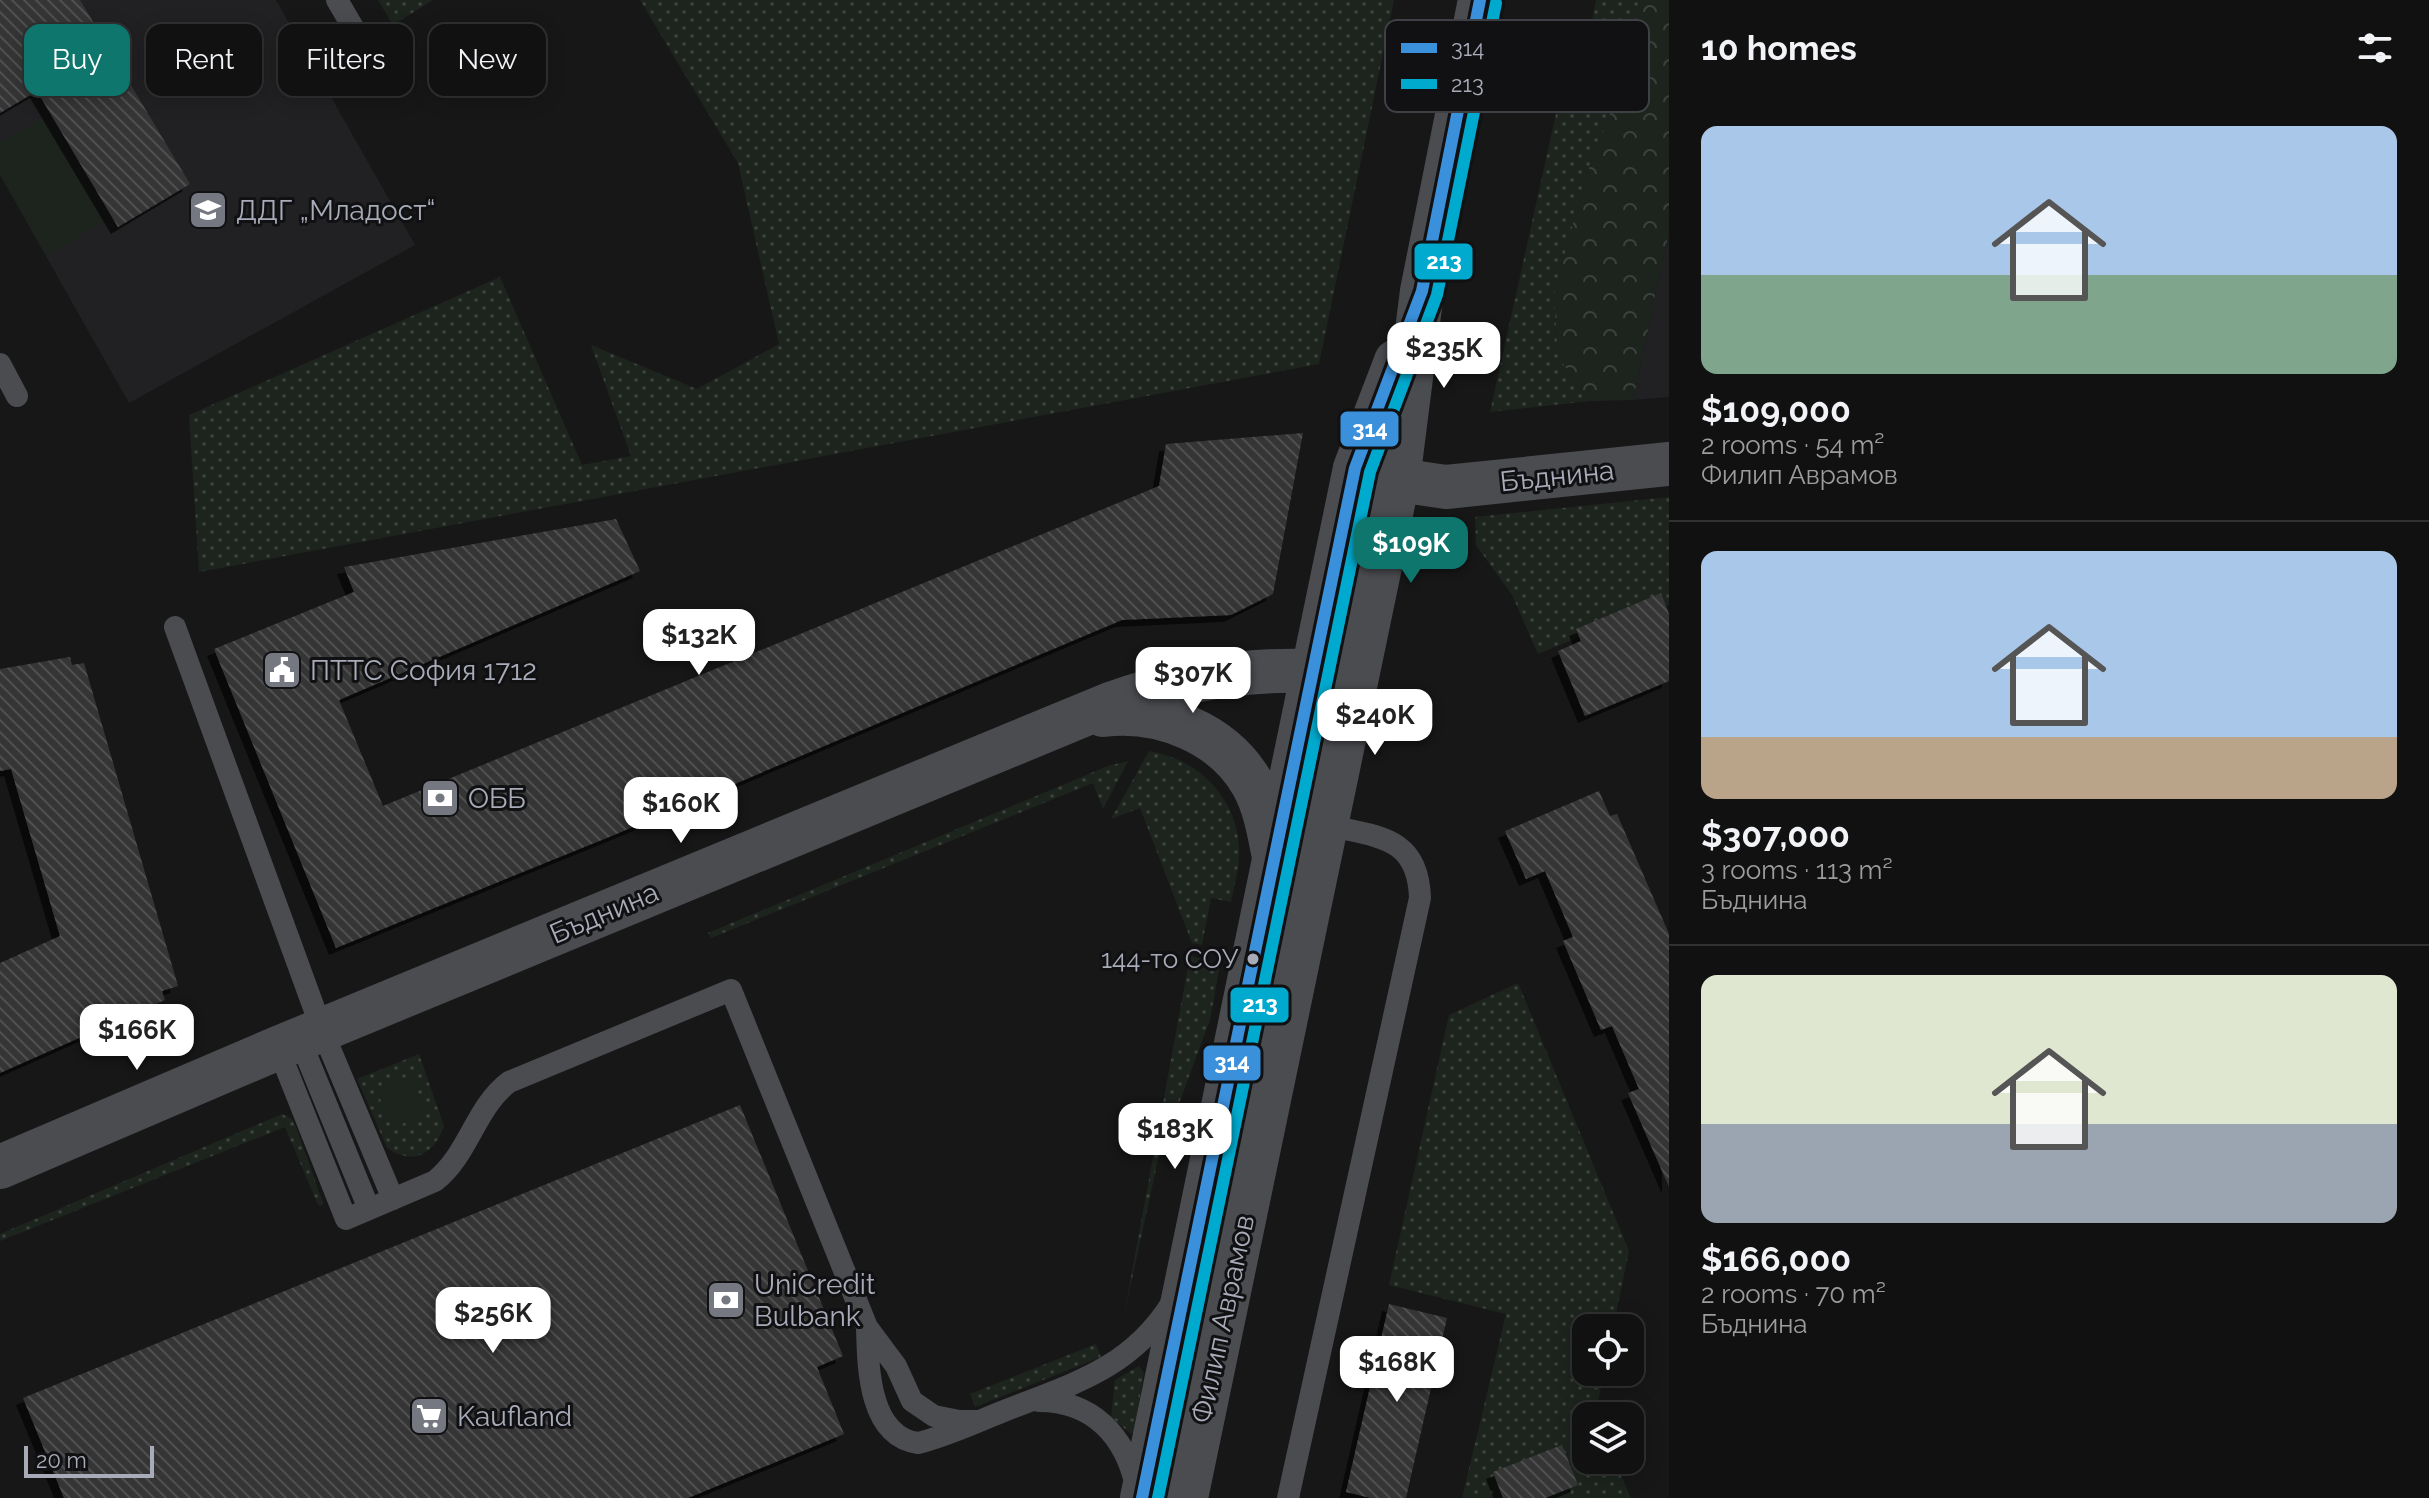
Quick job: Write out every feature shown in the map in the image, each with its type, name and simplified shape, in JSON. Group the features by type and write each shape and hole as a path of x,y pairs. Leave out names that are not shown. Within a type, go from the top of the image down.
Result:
{"street":[{"name":"Филип Аврамов","path":"1476,20 1480,0"},
{"name":"Филип Аврамов","path":"1186,1498 1398,480 1422,291 1458,112"},
{"name":"Филип Аврамов","path":"1139,1498 1190,1268 1355,468 1422,291"},
{"name":"Бъднина","path":"1398,480 1446,487 1669,464"},
{"name":"Бъднина","path":"0,1167 1065,722 1153,689 1204,678 1274,671 1313,670 1357,675"},
{"path":"1065,722 1106,714 1139,713 1174,722 1211,741 1237,763 1252,784 1267,822 1274,857"}],"lane":[{"path":"337,0 351,24"},
{"path":"0,364 17,396"},
{"path":"175,627 300,1040 346,1219 435,1181 447,1172 457,1160 485,1108 509,1082 731,990 867,1327 896,1366 908,1396 924,1410 945,1419 978,1421"},
{"path":"1288,1498 1420,898 1415,865 1404,851 1391,841 1326,825"},
{"path":"300,1040 393,1199"},
{"path":"300,1040 369,1209"},
{"path":"867,1327 870,1382 884,1419 893,1434 905,1441 918,1443 1087,1380 1126,1356 1166,1312 1190,1268"},
{"path":"1026,1402 1065,1403 1099,1420 1120,1443 1131,1465 1139,1498"}],"shaded area":[{"name":"ДДГ „Младост“","path":"0,0 276,0 290,24 278,24 278,96 330,96 415,245 129,403 0,175"},
{"path":"1669,231 1669,397 1633,400"}],"green space":[{"path":"378,0 433,0 395,24"},
{"path":"640,0 1394,0 1390,20 1385,20 1385,44 1319,364 199,572 189,415 500,277 582,465 631,456 591,345 697,389 779,344 738,163"},
{"path":"1596,0 1640,0 1636,20 1592,20"},
{"path":"1640,0 1669,0 1669,231 1633,400 1590,401 1558,357 1554,295 1585,179 1611,112 1649,112 1649,20 1636,20"},
{"path":"1556,112 1611,112 1585,179 1554,295 1558,356 1590,401 1490,412"},
{"path":"42,118 104,222 47,255 0,175 0,142"},
{"path":"1669,497 1669,605 1666,606 1660,594 1576,629 1579,637 1538,654 1512,595 1476,545 1475,517"},
{"path":"1149,751 1184,763 1213,785 1232,816 1237,834 1239,859 1231,902 1211,898 1202,945 1192,943 1140,808 1111,819"},
{"path":"1128,761 1103,809 1093,783 711,938 708,933 1108,766"},
{"path":"1190,956 1220,965 1210,1020 1158,1160 1124,1315"},
{"path":"1518,983 1629,1251 1616,1314 1572,1314 1572,1386 1601,1386 1598,1402 1572,1402 1572,1474 1620,1474 1631,1498 1462,1498 1506,1314 1389,1285 1449,1015"},
{"path":"419,1054 444,1126 429,1150 406,1156 387,1148 357,1079"},
{"path":"411,1075 426,1114 392,1128 376,1089"},
{"path":"282,1114 292,1119 296,1127 323,1203 321,1206 285,1127 0,1241 0,1234"},
{"path":"1096,1344 1101,1357 975,1407 970,1394"},
{"path":"1139,1366 1144,1373 1131,1434 1111,1417 1115,1380"}],"building":[{"path":"0,0 80,0 94,24 24,24 24,96 29,96 0,113"},
{"path":"130,84 190,184 118,227 40,96 130,96"},
{"path":"1303,433 1273,594 1231,615 1122,620 614,835 336,948 214,649 354,592 344,567 616,519 640,571 339,700 383,806 1159,486 1166,444"},
{"path":"1661,593 1669,614 1669,681 1585,716 1558,651 1581,641 1576,629"},
{"path":"70,657 72,665 84,663 178,986 162,991 165,1000 0,1073 0,963 60,936 11,769 0,771 0,669"},
{"path":"1599,791 1610,816 1617,814 1669,934 1669,1187 1628,1093 1639,1089 1612,1026 1601,1030 1563,941 1573,937 1545,871 1526,879 1505,831"},
{"path":"740,1105 843,1356 817,1367 844,1434 688,1498 64,1498 23,1398"},
{"path":"1389,1304 1447,1318 1406,1498 1371,1498 1346,1492"},
{"path":"1562,1445 1578,1485 1545,1498 1503,1498 1493,1472"}],"transit line":[{"name":"314","path":"1476,20 1480,0"},
{"name":"213","path":"1493,20 1496,3"},
{"name":"314","path":"1142,1498 1355,468 1422,291 1458,112"},
{"name":"213","path":"1158,1498 1370,472 1437,295 1474,112"}],"place":[{"name":"ДДГ „Младост“","path":"208,210"},
{"name":"ПТТС София 1712","path":"282,670"},
{"name":"ОББ","path":"440,798"},
{"name":"144-то СОУ","path":"1253,959"},
{"name":"UniCredit Bulbank","path":"726,1300"},
{"name":"Kaufland","path":"429,1416"}]}
